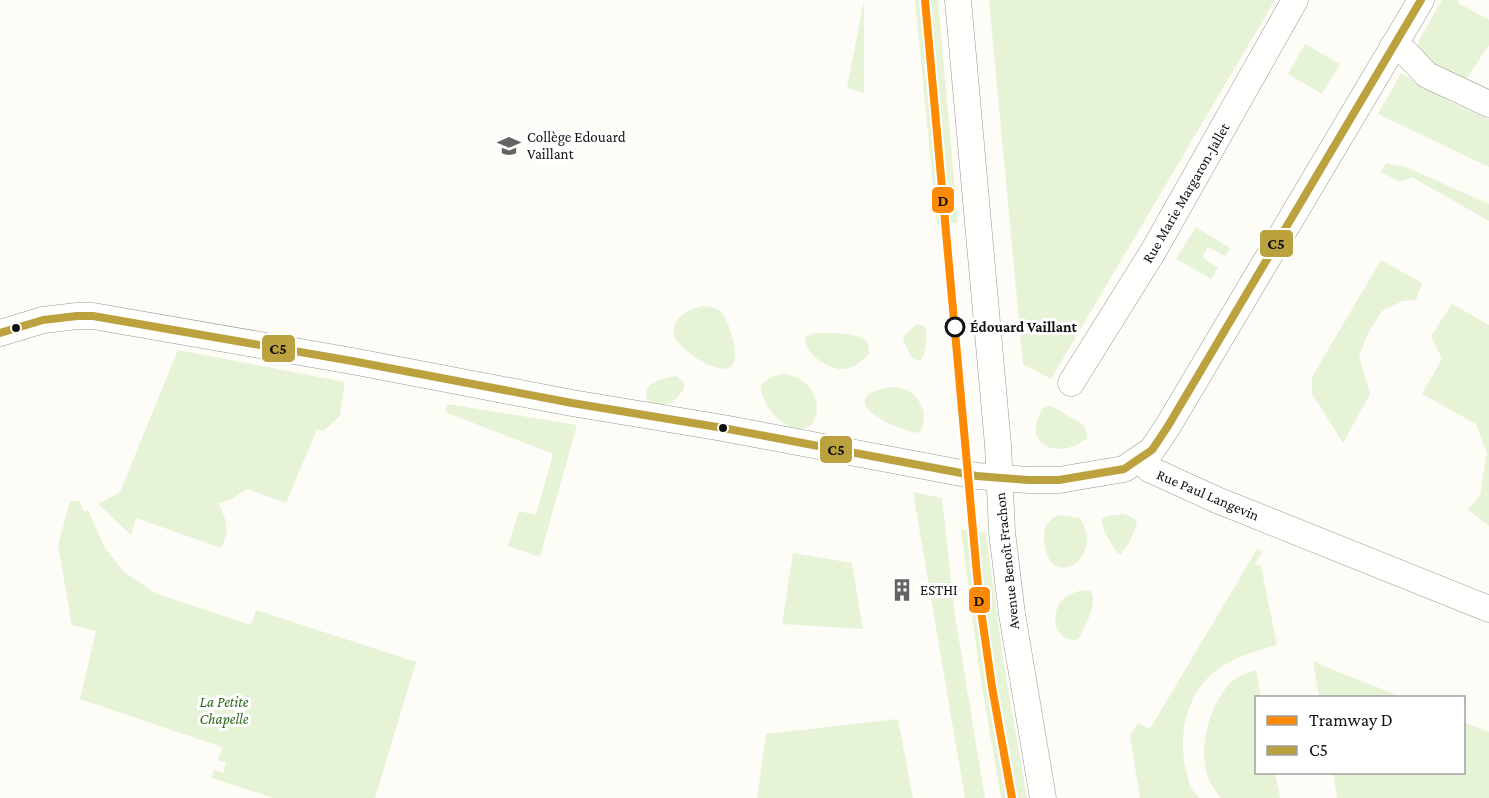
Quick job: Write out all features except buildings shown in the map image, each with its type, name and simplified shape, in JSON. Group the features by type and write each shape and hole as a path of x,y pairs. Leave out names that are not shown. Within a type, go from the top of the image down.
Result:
{"street":[{"name":"Avenue Benoît Frachon","path":"958,0 996,429 1002,532 1012,614 1043,798"},
{"name":"Rue Marie Margaron-Jallet","path":"1071,383 1154,250 1295,0"},
{"path":"1140,459 1152,450 1168,426 1421,0"},
{"path":"1393,46 1406,53 1427,75 1489,104"},
{"name":"Rue Paul Langevin","path":"0,333 43,320 93,316 352,361 977,476 1059,480 1124,470 1140,459 1149,469 1216,500 1489,609"}],"green space":[{"path":"864,0 864,93 847,88"},
{"path":"915,0 938,0 958,223 937,225"},
{"path":"989,0 1275,0 1051,379 1023,364"},
{"path":"1442,0 1459,0 1458,3 1489,20 1489,45 1462,85 1429,68 1416,49"},
{"path":"1305,44 1340,64 1322,94 1288,74"},
{"path":"1401,73 1450,102 1489,119 1489,167 1378,114"},
{"path":"1386,163 1406,167 1489,204 1489,221 1412,177 1400,182 1381,172"},
{"path":"1196,227 1230,248 1225,256 1208,247 1202,257 1218,268 1211,279 1176,259"},
{"path":"1381,260 1422,283 1416,300 1403,301 1382,311 1368,333 1359,356 1370,394 1343,443 1312,394 1312,377"},
{"path":"1452,304 1489,325 1489,526 1468,510 1480,495 1487,453 1476,424 1422,394 1442,359 1431,336"},
{"path":"703,306 719,310 724,316 735,349 735,357 730,367 716,368 698,359 682,347 674,335 675,326 682,315"},
{"path":"917,324 925,326 926,334 925,351 919,361 912,357 903,341 905,335"},
{"path":"814,333 860,337 867,343 869,354 852,367 839,369 832,367 818,360 808,349 806,337"},
{"path":"178,350 345,382 340,416 324,431 317,429 286,503 247,489 232,499 219,503 227,530 221,548 136,518 131,535 98,504 120,492"},
{"path":"783,374 800,380 811,390 816,402 816,415 811,424 802,429 789,426 773,414 763,396 761,385 771,377"},
{"path":"676,376 684,382 684,389 676,398 664,405 647,401 646,394 650,385"},
{"path":"891,387 907,390 922,406 924,419 919,433 883,420 867,408 865,402 870,393"},
{"path":"447,404 577,425 540,557 508,546 519,511 536,515 553,454 445,412"},
{"path":"1050,406 1082,424 1087,438 1076,445 1055,449 1039,440 1036,432 1037,421 1043,408"},
{"path":"913,492 942,498 955,616 985,798 965,798"},
{"name":"La Petite Chapelle","path":"70,501 79,501 84,512 88,510 105,548 124,572 157,594 251,625 256,610 416,662 375,798 273,798 212,778 214,770 223,773 226,763 218,760 222,747 80,699 96,631 72,625 58,546"},
{"path":"1123,514 1134,518 1137,524 1130,541 1121,554 1117,553 1104,531 1101,520 1106,516"},
{"path":"1059,515 1080,518 1086,533 1086,547 1081,558 1063,568 1054,564 1047,555 1044,537 1048,523"},
{"path":"961,529 986,533 1004,665 1027,798 1001,798 979,668"},
{"path":"1257,549 1263,551 1255,564 1261,566 1277,645 1246,654 1224,665 1197,691 1186,718 1183,746 1188,780 1200,798 1140,798 1130,736 1138,723 1150,729"},
{"path":"793,553 852,563 863,629 782,624"},
{"path":"1084,590 1091,591 1093,597 1090,615 1079,638 1068,639 1061,635 1056,626 1057,609 1064,598"},
{"path":"1313,661 1399,696 1319,696"},
{"path":"1256,670 1261,696 1255,696 1255,774 1275,774 1280,798 1221,798 1207,774 1204,750 1213,710 1227,687 1235,679"},
{"path":"898,719 913,798 757,798 766,734"},
{"path":"1465,722 1489,732 1489,798 1337,798 1333,774 1465,774"}],"tram line":[{"name":"D","path":"925,0 979,597 1012,798"}],"transit line":[{"name":"C5","path":"0,333 43,320 93,316 352,361 572,403 723,428 977,476 1059,480 1124,469 1152,450 1168,426 1421,0"}],"place":[{"name":"Collège Edouard Vaillant","path":"509,146"},
{"name":"Édouard Vaillant","path":"955,327"},
{"name":"ESTHI","path":"902,590"}]}
